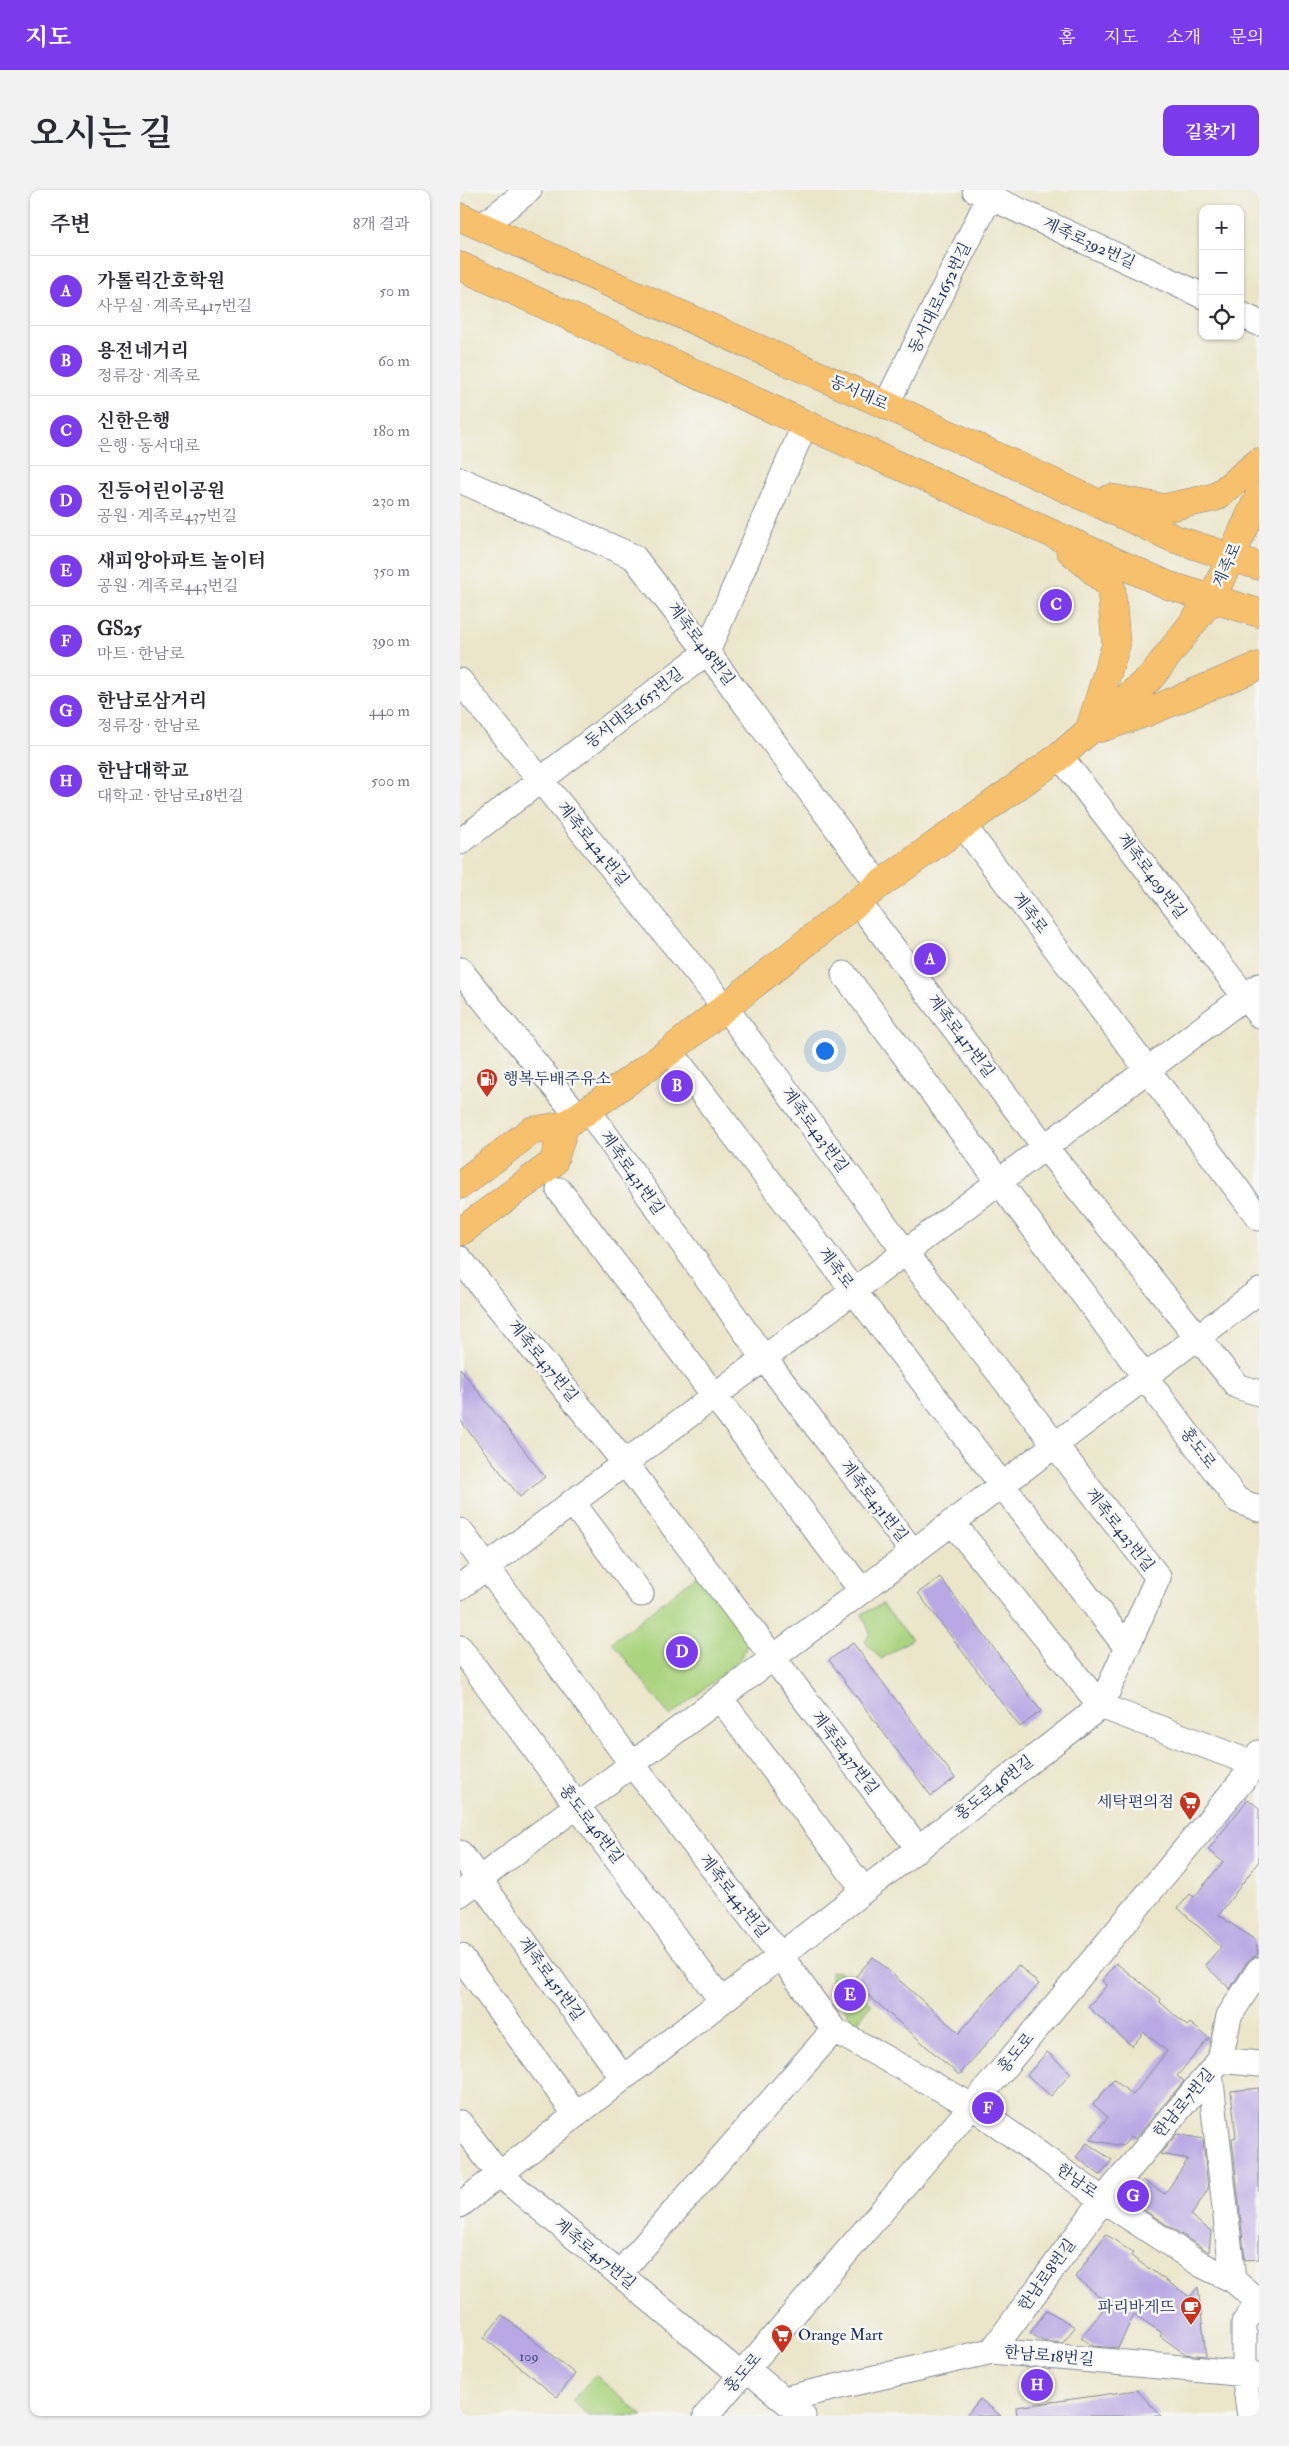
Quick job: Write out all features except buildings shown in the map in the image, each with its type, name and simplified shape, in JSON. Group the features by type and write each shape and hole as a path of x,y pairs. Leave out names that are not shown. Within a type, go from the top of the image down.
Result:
{"main road":[{"name":"동서대로","path":"471,222 886,405 1175,539 1259,566"},
{"path":"460,266 805,424 1050,531 1170,586 1259,612"},
{"path":"1074,492 1164,508 1216,497 1259,462"},
{"name":"계족로","path":"460,1185 531,1131 577,1117 670,1051 868,894 1060,756 1088,732 1151,677 1212,598 1259,496"},
{"path":"1050,531 1111,586 1116,645 1088,732"},
{"path":"1088,732 1145,713 1259,666"},
{"path":"460,1232 553,1163 577,1117"}],"street":[{"path":"471,222 529,190"},
{"name":"계족로392번길","path":"986,192 1201,295"},
{"name":"동서대로1652번길","path":"886,405 986,192"},
{"path":"1244,316 1259,323"},
{"name":"동서대로1653번길","path":"460,842 708,652 805,424"},
{"name":"계족로418번길","path":"460,480 634,557 708,652 868,894"},
{"name":"계족로424번길","path":"460,681 542,779 725,1007"},
{"name":"계족로409번길","path":"1045,1147 1148,1070 1254,999 1060,756"},
{"name":"계족로","path":"963,825 1259,1218"},
{"name":"계족로417번길","path":"868,894 1045,1147 1237,1386 1259,1393"},
{"name":"계족로431번길","path":"460,970 577,1117 913,1552 773,1658"},
{"path":"844,974 1145,1377"},
{"name":"계족로423번길","path":"725,1007 905,1252 1054,1446 1158,1577 1101,1706"},
{"name":"계족로","path":"670,1051 1002,1485"},
{"path":"460,1587 1045,1147"},
{"path":"559,1190 862,1591"},
{"name":"계족로437번길","path":"460,1259 625,1462 918,1848"},
{"path":"913,1552 1259,1291"},
{"name":"홍도로","path":"1145,1377 1237,1500 1259,1509"},
{"path":"1002,1485 1127,1648"},
{"path":"572,1502 641,1594"},
{"path":"952,1522 1101,1706 1258,1761"},
{"name":"계족로443번길","path":"460,1531 632,1764 780,1955 834,2030 972,2106"},
{"name":"홍도로46번길","path":"460,1648 722,2000"},
{"path":"460,1894 773,1658"},
{"path":"720,1698 864,1890"},
{"name":"홍도로46번길","path":"460,2205 1101,1706"},
{"name":"홍도로","path":"706,2416 972,2106 1258,1761"},
{"name":"계족로451번길","path":"460,1853 622,2078"},
{"path":"460,1956 576,2114"},
{"name":"한남로7번길","path":"1103,2200 1215,2066 1229,2016 1259,1970"},
{"path":"619,2274 834,2030"},
{"path":"1233,2280 1215,2066 1259,2064"},
{"name":"한남로","path":"972,2106 1103,2200 1202,2265 1233,2280 1259,2302"},
{"name":"계족로457번길","path":"460,2123 500,2174 619,2274 744,2372 784,2399 803,2416"},
{"name":"한남로8번길","path":"992,2350 1103,2200"},
{"path":"1250,2416 1251,2375 1244,2323 1259,2302"},
{"name":"한남로18번길","path":"784,2399 992,2350 1251,2375"}],"green space":[{"path":"699,1574 750,1639 739,1661 670,1716 612,1642"},
{"path":"882,1604 912,1639 881,1659 865,1642 870,1633 862,1614"},
{"path":"838,1971 872,2004 855,2025 832,1987 831,1972"},
{"path":"595,2375 643,2416 589,2416 572,2401"}],"place":[{"name":"신한은행","path":"1056,605"},
{"name":"가톨릭간호학원","path":"930,959"},
{"name":"용전네거리","path":"677,1086"},
{"name":"행복두배주유소","path":"487,1098"},
{"name":"진등어린이공원","path":"682,1652"},
{"name":"세탁편의점","path":"1190,1821"},
{"name":"새피앙아파트 놀이터","path":"850,1995"},
{"name":"GS25","path":"988,2108"},
{"name":"한남로삼거리","path":"1133,2196"},
{"name":"파리바게뜨","path":"1191,2326"},
{"name":"Orange Mart","path":"782,2354"},
{"name":"한남대학교","path":"1037,2385"}]}
